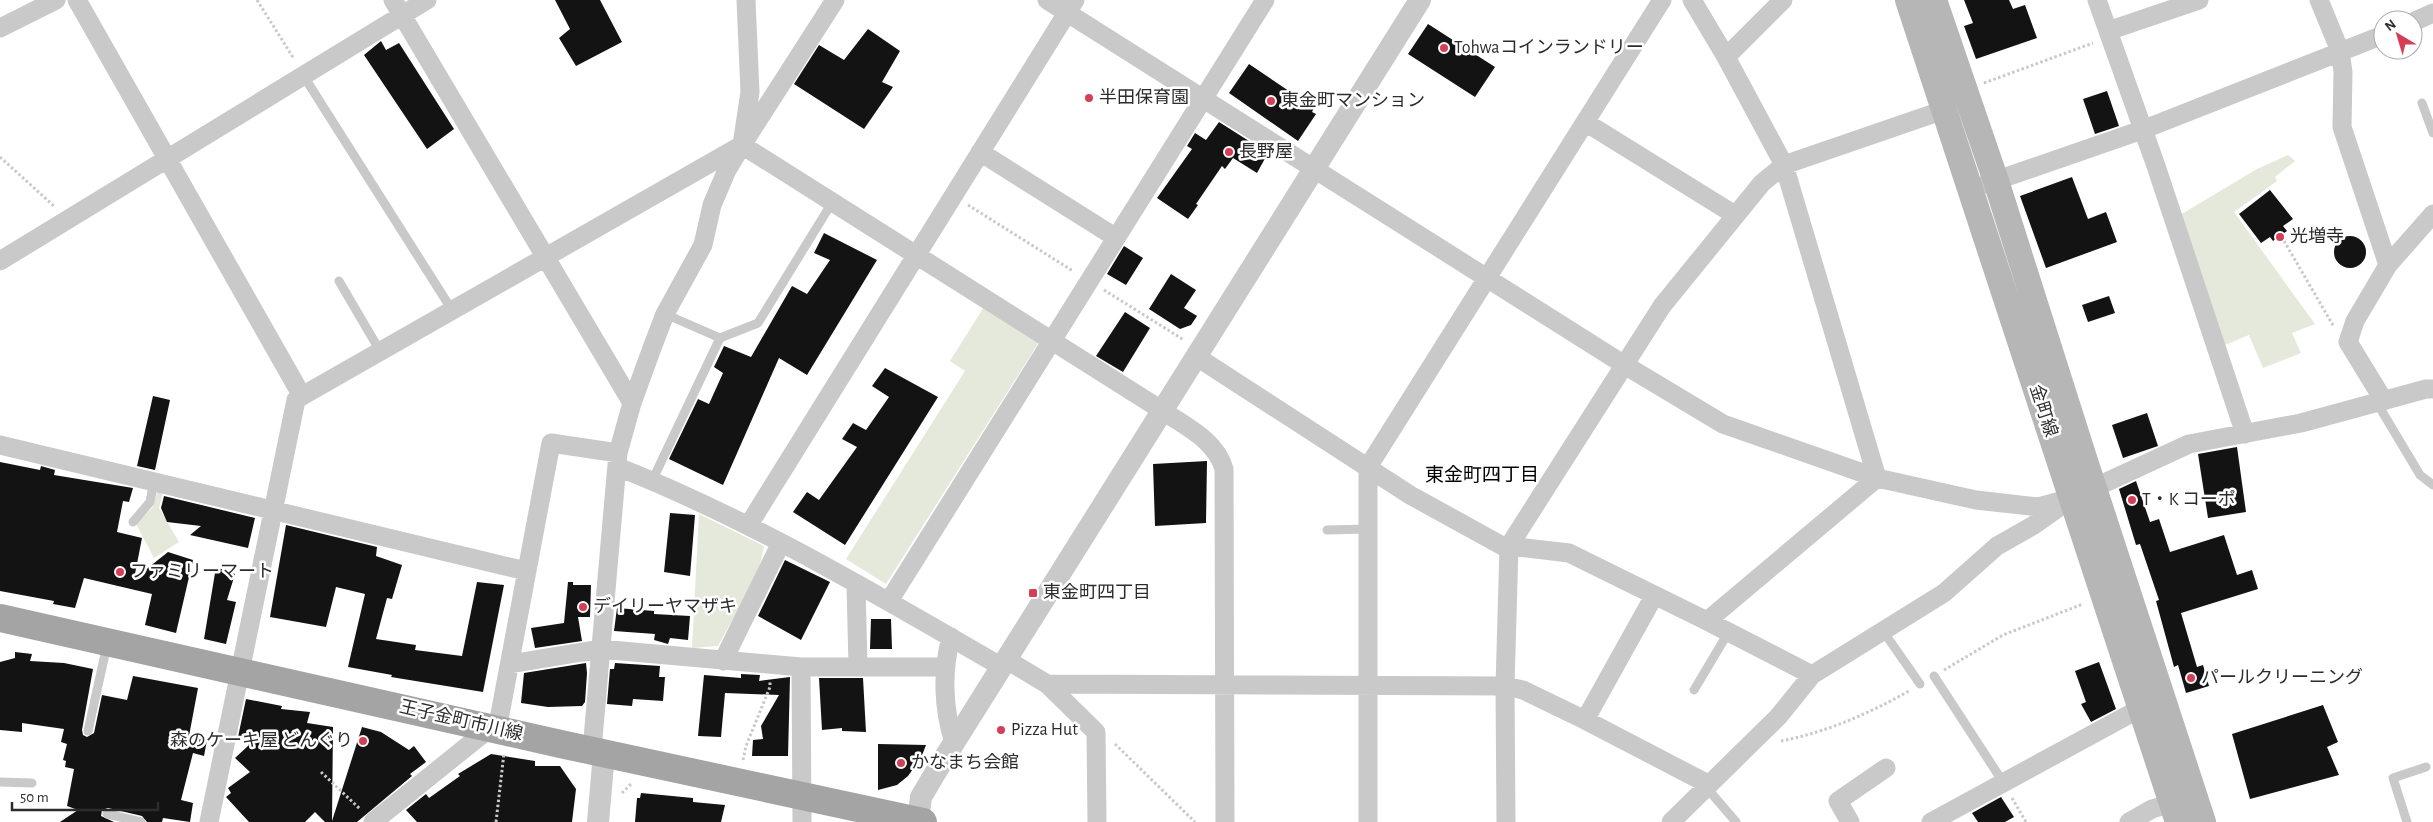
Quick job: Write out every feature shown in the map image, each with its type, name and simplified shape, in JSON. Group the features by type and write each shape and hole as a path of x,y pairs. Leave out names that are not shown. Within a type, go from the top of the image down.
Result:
{"main road":[{"name":"金町線","path":"1908,0 1970,189 2203,822"},
{"name":"金町線","path":"1934,0 1996,181 2142,708 2175,813"},
{"name":"王子金町市川線","path":"0,618 598,752 802,809 920,821"}],"street":[{"path":"0,28 56,0"},
{"path":"77,0 302,396"},
{"path":"0,261 303,75 398,8 427,0"},
{"path":"742,145 750,92 746,0"},
{"path":"598,822 600,649 618,460 632,403 666,314 703,246 712,205 727,170 835,0"},
{"path":"1047,0 1072,6 1203,98 1623,364 1723,424 1877,478 1976,500 2038,506 2083,493"},
{"path":"889,601 1265,0"},
{"path":"920,821 922,797 954,742 1198,357 1420,0"},
{"path":"1368,822 1366,529 1368,468 1662,0"},
{"path":"1692,0 1726,57 1784,164 1877,478"},
{"path":"1726,57 1783,0"},
{"path":"2097,0 2245,434"},
{"path":"2109,34 2199,0"},
{"path":"2319,0 2340,50 2343,72 2342,127 2388,264"},
{"path":"748,526 1072,6"},
{"path":"398,8 632,403"},
{"path":"1970,189 2142,130 2373,38"},
{"path":"1506,822 1505,686 1508,548 1623,364 1662,306 1762,182 1784,164 1944,110"},
{"path":"1585,122 1735,215"},
{"path":"742,145 1052,339 1163,411 1212,445 1220,455 1224,469 1225,822"},
{"path":"209,822 296,400 742,145"},
{"path":"980,152 1115,237"},
{"path":"2380,402 2348,342 2355,321 2388,264 2433,214"},
{"path":"1198,357 1410,495 1508,548 1569,553 1812,675"},
{"path":"1671,822 1778,717 1812,675 1944,593 1997,546 2034,525 2083,493 2189,444 2301,423 2426,389 2433,390"},
{"path":"370,819 498,730 551,443 618,460 652,481 677,490 782,543 951,637 1047,684 1096,732 1097,822"},
{"path":"0,445 526,571"},
{"path":"1707,621 1877,478"},
{"path":"724,661 782,543"},
{"path":"856,584 858,666"},
{"path":"1585,720 1654,596"},
{"path":"951,637 945,666 946,720 954,742"},
{"path":"510,664 600,649 801,667 945,666"},
{"path":"801,667 802,809"},
{"path":"1047,684 1505,686 1522,690 1585,720 1707,785"},
{"path":"1931,822 2142,708"},
{"path":"1850,822 1838,801 1886,768"},
{"path":"2130,822 2152,809 2175,813"}],"lane":[{"path":"303,75 452,310"},
{"path":"2422,103 2433,134"},
{"path":"652,481 720,338 758,323 833,201"},
{"path":"339,281 380,351"},
{"path":"666,314 720,338"},
{"path":"2380,402 2420,475 2433,485"},
{"path":"133,522 150,502 154,481"},
{"path":"1327,530 1366,529"},
{"path":"1884,631 1920,684"},
{"path":"1694,690 1728,633"},
{"path":"88,731 107,643"},
{"path":"1934,676 2002,782"},
{"path":"2407,822 2393,778 2426,767"},
{"path":"0,782 32,783"},
{"path":"1707,785 1736,822"},
{"path":"107,814 141,822"}],"path":[{"path":"257,0 303,75"},
{"path":"1965,90 2109,34"},
{"path":"0,157 54,206 65,220"},
{"path":"2284,241 2330,322 2348,342"},
{"path":"742,763 746,746 770,687 771,664"},
{"path":"496,822 498,730"},
{"path":"1096,732 1103,733 1195,822"},
{"path":"321,772 370,819"},
{"path":"2002,782 2026,822"}],"shaded area":[{"path":"2288,155 2295,161 2275,177 2277,181 2234,212 2315,324 2292,333 2301,353 2263,368 2249,335 2225,345 2180,215 2257,169"},
{"path":"984,307 1039,342 886,584 846,559 965,371 950,361"},
{"path":"158,488 164,489 159,508 179,542 154,558 136,524 153,507"},
{"path":"699,514 764,546 758,574 718,646 692,648"}],"building":[{"path":"555,0 600,0 622,42 576,66 559,38 570,29"},
{"path":"1964,0 2009,0 2013,9 2025,5 2037,38 1976,59 1964,26 1973,23"},
{"path":"1428,24 1495,67 1475,97 1408,54"},
{"path":"868,29 900,51 882,82 893,87 864,129 794,84 819,45 844,60"},
{"path":"381,41 386,50 399,43 454,129 427,149 364,55"},
{"name":"東金町マンション","path":"1249,64 1314,108 1312,112 1316,114 1298,141 1229,93"},
{"path":"2107,91 2119,126 2095,134 2083,99"},
{"path":"1219,122 1268,153 1257,173 1233,158 1225,169 1222,166 1188,219 1157,198 1192,149 1187,146 1195,133 1206,140"},
{"path":"2072,177 2088,219 2106,212 2117,242 2046,268 2020,196"},
{"path":"2270,190 2293,219 2283,226 2287,231 2273,241 2270,237 2261,243 2239,214"},
{"path":"824,233 877,260 807,375 779,358 723,485 669,459 698,399 709,404 723,373 714,367 724,346 751,357 792,286 807,294 830,260 814,253"},
{"path":"2350,236 2361,241 2366,252 2361,263 2350,268 2339,263 2334,252 2339,241"},
{"path":"1124,246 1143,258 1126,285 1107,274"},
{"path":"1171,274 1196,290 1184,308 1197,316 1191,325 1180,329 1149,309"},
{"path":"2109,296 2115,313 2088,322 2082,305"},
{"path":"1125,312 1150,328 1123,372 1096,356"},
{"path":"885,368 938,397 845,545 793,512 807,492 819,500 857,447 842,439 853,423 866,430 889,397 872,386"},
{"path":"153,396 170,400 155,470 137,466"},
{"path":"2147,413 2158,446 2123,458 2112,425"},
{"path":"2237,447 2246,512 2208,518 2198,454"},
{"path":"1207,461 1206,523 1155,526 1153,464"},
{"path":"0,462 40,470 41,466 55,470 54,475 133,488 129,502 123,501 117,532 142,538 134,579 168,552 193,560 176,633 145,625 152,594 84,578 75,608 53,604 54,601 0,591"},
{"path":"2136,481 2150,522 2159,519 2170,552 2224,535 2237,575 2252,570 2258,589 2181,613 2197,667 2203,665 2209,686 2186,693 2178,665 2174,667 2156,601 2159,600 2140,544 2136,545 2119,489"},
{"path":"164,496 255,518 248,548 190,535 201,526 167,522 161,508"},
{"path":"670,513 695,515 690,576 664,572"},
{"path":"286,525 377,547 376,556 402,565 392,599 387,598 376,639 416,645 415,650 462,656 477,582 504,585 483,692 391,677 392,675 348,667 365,594 336,587 326,627 270,617"},
{"path":"785,560 830,582 801,640 758,616"},
{"path":"216,567 235,574 227,600 236,602 226,644 204,639"},
{"path":"568,582 573,582 573,585 591,585 590,617 578,617 582,641 535,648 531,628 564,623"},
{"path":"617,608 654,611 654,614 690,616 688,640 670,638 668,644 654,640 655,634 614,631"},
{"path":"871,619 891,619 892,649 870,649"},
{"path":"15,652 32,654 30,661 64,663 93,669 82,730 83,735 87,737 94,733 102,695 127,700 133,676 198,688 189,736 207,740 204,756 193,753 181,800 193,803 190,822 163,818 162,822 147,822 142,816 108,808 102,810 101,816 114,822 60,822 78,810 67,806 74,769 65,767 66,761 63,760 67,744 61,742 64,729 22,723 22,732 0,730 0,662 15,658"},
{"path":"2099,662 2116,709 2091,722 2081,704 2086,702 2075,671"},
{"path":"586,663 585,702 582,706 548,707 521,703 524,673"},
{"path":"615,663 660,666 659,677 665,677 663,701 633,699 632,706 607,704 610,669 614,669"},
{"path":"741,674 760,675 759,681 790,677 788,756 752,756 753,740 763,739 761,726 779,695 725,693 721,737 698,736 704,675 741,678"},
{"path":"819,678 863,678 866,732 842,731 842,728 822,730"},
{"path":"246,699 282,706 281,709 310,712 307,723 333,727 332,821 362,727 381,732 409,750 414,746 426,762 357,822 325,822 315,812 305,822 249,822 226,797 231,793 228,788 250,772 235,758 249,745 238,737"},
{"path":"2323,705 2338,742 2327,747 2339,775 2250,799 2232,734"},
{"path":"878,744 926,745 921,758 908,776 897,785 878,790"},
{"path":"491,754 535,761 535,766 560,766 576,789 572,822 417,822 406,810 426,794 429,798 460,776 458,774"},
{"path":"641,793 693,798 693,802 725,805 721,822 635,822 637,798 640,798"},
{"path":"2001,797 2014,817 2005,822 1978,822 1972,813"}],"place":[{"name":"Tohwaコインランドリー","path":"1444,48"},
{"name":"半田保育園","path":"1089,98"},
{"name":"東金町マンション","path":"1271,101"},
{"name":"長野屋","path":"1229,152"},
{"name":"光増寺","path":"2280,237"},
{"name":"T・K コーポ","path":"2132,500"},
{"name":"ファミリーマート","path":"120,572"},
{"name":"東金町四丁目","path":"1033,593"},
{"name":"デイリーヤマザキ","path":"583,607"},
{"name":"パールクリーニング","path":"2191,678"},
{"name":"Pizza Hut","path":"1001,730"},
{"name":"森のケーキ屋 どんぐり","path":"363,741"},
{"name":"かなまち会館","path":"901,763"}],"district":[{"name":"東金町四丁目","path":"1482,475"}]}
